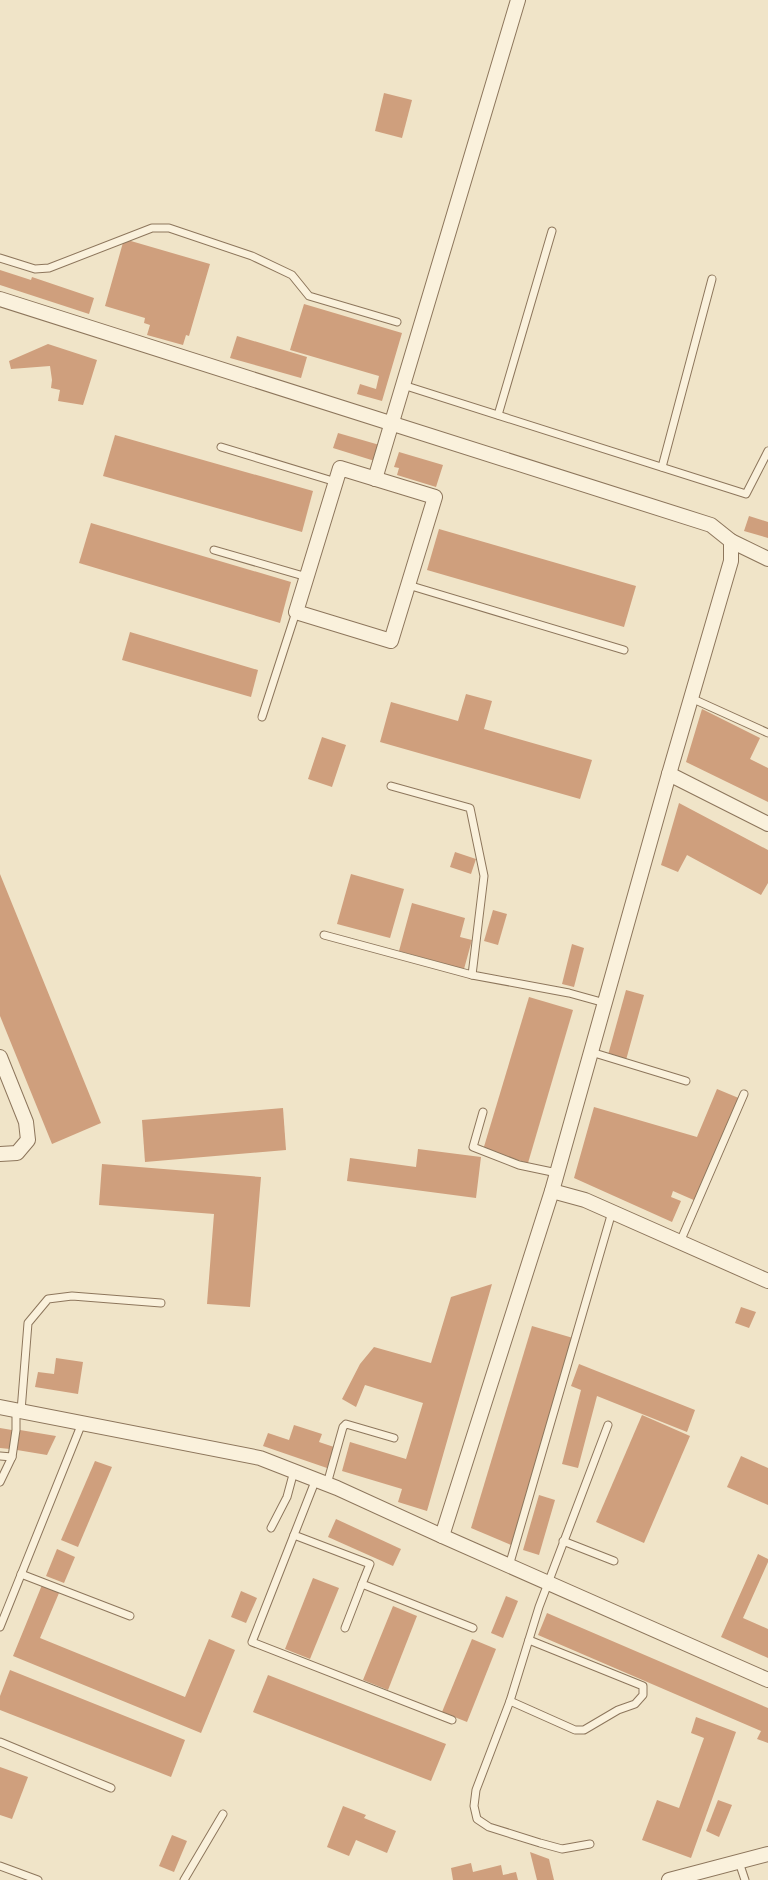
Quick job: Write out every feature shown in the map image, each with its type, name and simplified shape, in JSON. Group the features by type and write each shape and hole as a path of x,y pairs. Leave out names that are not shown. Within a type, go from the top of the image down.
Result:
{"street":[{"path":"375,479 518,0"},
{"path":"0,299 711,525 731,541 768,559"},
{"path":"340,468 375,479 435,497 391,641 296,612 340,468"},
{"path":"442,1536 552,1191 731,561 731,541"},
{"path":"669,774 768,824"},
{"path":"0,1057 26,1122 28,1140 17,1153 0,1154"},
{"path":"552,1191 585,1200 768,1281"},
{"path":"0,1407 260,1458 321,1482 768,1680"},
{"path":"668,1880 768,1854"}],"lane":[{"path":"0,258 35,269 50,268 152,228 168,228 252,256 292,275 309,296 397,322"},
{"path":"498,415 552,231"},
{"path":"662,467 712,279"},
{"path":"404,385 746,494 768,451"},
{"path":"221,448 336,482"},
{"path":"214,550 307,578"},
{"path":"408,585 624,650"},
{"path":"262,717 296,612"},
{"path":"692,698 768,733"},
{"path":"392,786 470,808 484,876 472,975"},
{"path":"324,936 472,975 569,993 604,1003"},
{"path":"591,1052 686,1080"},
{"path":"680,1242 744,1094"},
{"path":"483,1112 473,1147 519,1165 557,1173"},
{"path":"509,1566 612,1212"},
{"path":"0,1482 12,1457 28,1323 48,1299 72,1296 161,1303"},
{"path":"0,1627 82,1423"},
{"path":"394,1438 346,1424 343,1427 321,1482 294,1535 252,1642 452,1720"},
{"path":"590,1844 562,1849 489,1827 477,1819 474,1806 476,1790 510,1701 548,1583 608,1425"},
{"path":"0,1456 12,1457"},
{"path":"271,1528 287,1497 294,1471"},
{"path":"294,1535 370,1564 345,1628"},
{"path":"563,1541 614,1561"},
{"path":"21,1574 130,1616"},
{"path":"362,1584 473,1628"},
{"path":"510,1701 575,1730 584,1730 618,1710 636,1704 643,1695 643,1686 529,1640"},
{"path":"0,1742 111,1788"},
{"path":"184,1880 223,1814"},
{"path":"739,1862 745,1880"},
{"path":"0,1866 38,1880"}],"building":[{"path":"384,93 412,100 402,138 375,131"},
{"path":"124,239 210,264 189,336 186,335 183,345 147,335 150,325 144,323 145,318 105,306"},
{"path":"0,270 31,280 32,277 94,298 89,314 0,285"},
{"path":"304,304 402,333 382,401 357,394 360,384 376,389 379,376 290,350"},
{"path":"237,336 307,357 301,378 230,358"},
{"path":"48,344 97,360 83,405 58,401 60,390 51,388 50,366 11,369 9,361"},
{"path":"338,433 383,446 378,462 333,448"},
{"path":"115,435 313,491 302,532 103,476"},
{"path":"399,452 443,465 436,487 397,475 399,468 394,467"},
{"path":"749,516 768,522 768,538 744,531"},
{"path":"91,523 291,582 280,623 79,563"},
{"path":"439,529 636,586 624,627 427,570"},
{"path":"130,632 258,670 251,697 122,660"},
{"path":"466,694 492,701 484,729 592,760 580,799 380,742 391,702 458,721"},
{"path":"702,709 760,738 750,759 768,768 768,802 686,762"},
{"path":"322,737 346,745 332,787 308,779"},
{"path":"679,803 768,850 768,883 761,895 687,855 678,872 661,865"},
{"path":"455,852 476,859 471,874 450,867"},
{"path":"0,874 101,1123 52,1144 0,1016"},
{"path":"351,874 404,889 390,938 337,924"},
{"path":"412,903 465,918 460,937 472,940 464,969 399,951"},
{"path":"493,910 507,914 498,945 484,941"},
{"path":"572,944 584,948 574,987 562,984"},
{"path":"626,990 644,995 626,1060 608,1055"},
{"path":"529,997 573,1010 528,1163 483,1150"},
{"path":"717,1089 741,1099 696,1201 673,1191 671,1197 681,1201 672,1222 574,1178 594,1107 697,1137"},
{"path":"283,1108 286,1150 145,1162 142,1120"},
{"path":"418,1149 481,1157 476,1198 347,1181 350,1158 416,1167"},
{"path":"102,1164 261,1177 250,1307 207,1304 214,1214 99,1205"},
{"path":"492,1284 427,1511 398,1502 402,1489 342,1471 350,1442 406,1459 423,1403 365,1385 356,1407 342,1399 360,1364 374,1347 431,1363 451,1297"},
{"path":"741,1307 756,1312 749,1328 735,1323"},
{"path":"532,1326 573,1338 511,1545 471,1528"},
{"path":"56,1358 83,1362 78,1394 35,1387 38,1372 54,1374"},
{"path":"579,1364 695,1410 687,1432 597,1396 578,1468 562,1464 581,1390 571,1386"},
{"path":"642,1415 690,1436 644,1543 596,1522"},
{"path":"294,1425 322,1434 319,1442 334,1447 327,1468 263,1446 268,1433 289,1440"},
{"path":"0,1428 12,1430 10,1449 0,1448"},
{"path":"20,1430 56,1436 47,1455 17,1450"},
{"path":"741,1456 768,1468 768,1505 727,1487"},
{"path":"95,1461 112,1467 78,1547 61,1540"},
{"path":"539,1495 555,1500 539,1555 523,1550"},
{"path":"336,1519 401,1549 393,1566 328,1537"},
{"path":"57,1549 75,1557 64,1583 46,1576"},
{"path":"758,1554 768,1559 768,1562 743,1618 768,1629 768,1658 721,1637"},
{"path":"313,1578 339,1588 310,1659 285,1649"},
{"path":"42,1585 59,1593 40,1638 185,1697 209,1639 235,1650 201,1733 13,1656"},
{"path":"241,1591 257,1598 246,1623 231,1617"},
{"path":"506,1596 518,1601 503,1638 491,1633"},
{"path":"393,1606 417,1616 388,1690 363,1680"},
{"path":"547,1613 768,1708 768,1743 757,1739 761,1731 538,1635"},
{"path":"472,1639 496,1649 467,1722 442,1712"},
{"path":"10,1670 185,1740 171,1777 0,1710 0,1696"},
{"path":"268,1675 446,1744 431,1781 253,1712"},
{"path":"696,1717 736,1732 691,1858 642,1840 657,1800 679,1808 704,1738 691,1733"},
{"path":"0,1767 28,1777 12,1819 0,1815"},
{"path":"718,1800 732,1805 719,1837 706,1831"},
{"path":"343,1806 366,1815 364,1818 396,1831 387,1853 356,1840 349,1856 327,1847"},
{"path":"172,1835 187,1841 174,1872 159,1866"},
{"path":"530,1852 549,1859 554,1880 537,1880"},
{"path":"471,1863 473,1872 501,1865 503,1875 516,1872 518,1880 453,1880 451,1868"}]}
